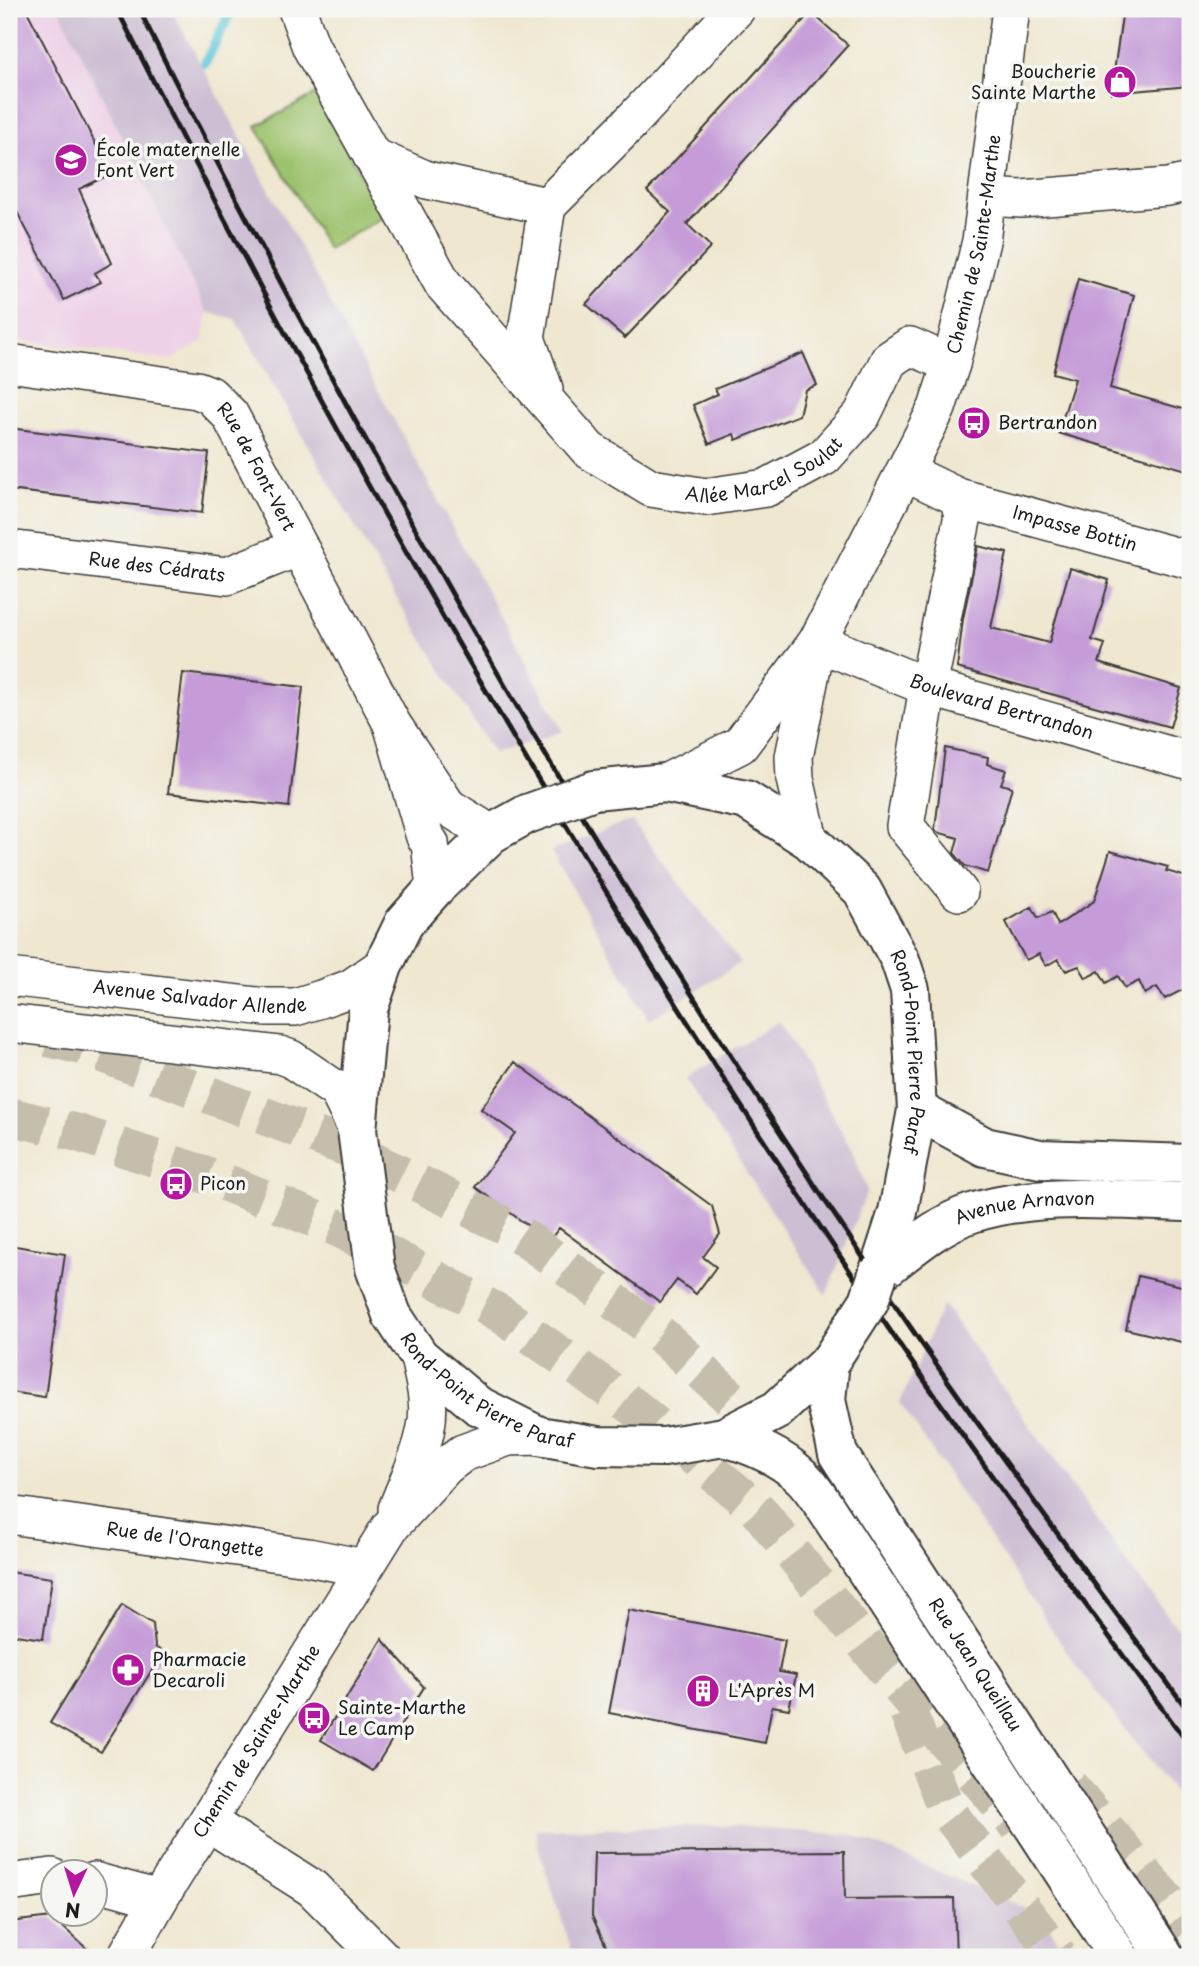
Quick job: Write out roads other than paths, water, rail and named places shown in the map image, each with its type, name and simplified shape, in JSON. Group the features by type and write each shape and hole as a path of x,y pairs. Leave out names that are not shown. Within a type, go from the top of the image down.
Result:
{"main road":[{"name":"Rond-Point Pierre Paraf","path":"665,783 746,800 809,840 862,890 900,960 910,990 917,1110 898,1212 869,1301 830,1360 777,1410 724,1437 664,1447 598,1446 538,1436 477,1405 419,1356 392,1315 375,1268 357,1130 368,1009 383,966 404,923 435,888 491,834 527,814 594,790 665,783"},
{"path":"917,1110 985,1147 1040,1159 1190,1164"},
{"name":"Avenue Arnavon","path":"878,1274 938,1229 971,1213 1026,1200 1190,1202"},
{"name":"Rue Jean Queillau","path":"830,1360 826,1401 838,1454 1165,1957"},
{"path":"724,1437 754,1446 780,1460 803,1478 846,1539 1119,1957"}],"street":[{"name":"Allée Marcel Soulat","path":"297,9 310,47 443,284 589,450 651,488 706,497 766,488 824,457 862,415 888,360 911,346 951,364"},
{"path":"372,156 427,180 547,206 631,122 736,9"},
{"name":"Chemin de Sainte-Marthe","path":"665,783 740,746 817,642 937,408 982,241 1011,9"},
{"path":"987,197 1022,199 1168,187 1190,182"},
{"name":"Allée Marcel Soulat","path":"547,206 526,338 550,406"},
{"name":"Rue de Font-Vert","path":"9,363 180,386 211,396 230,415 392,723 449,807 491,834"},
{"path":"906,472 958,496 963,515 928,687 905,826 959,892"},
{"name":"Impasse Bottin","path":"958,496 1190,560"},
{"name":"Rue des Cédrats","path":"9,549 227,576 299,547"},
{"name":"Chemin de Sainte-Marthe","path":"809,840 795,779 794,757 817,642"},
{"name":"Boulevard Bertrandon","path":"817,642 928,687 1190,761"},
{"name":"Rue de Font-Vert","path":"392,723 425,837 430,843 435,888"},
{"name":"Avenue Salvador Allende","path":"9,977 266,1007 295,1007 351,988 383,966"},
{"path":"9,1023 280,1055 291,1059 338,1091 357,1130"},
{"name":"Chemin de Sainte-Marthe","path":"390,1527 426,1426 428,1401 419,1356"},
{"name":"Chemin de Sainte-Marthe","path":"126,1957 159,1899 390,1527 446,1466 463,1453 508,1437 538,1436"},
{"name":"Rue de l'Orangette","path":"9,1515 308,1557 364,1568"},
{"path":"208,1822 312,1888 381,1957"},
{"path":"9,1883 38,1879"},
{"path":"108,1885 159,1899"}],"waterway":[{"path":"205,63 232,9"}],"tunnel":[{"path":"48,1038 82,1046 345,1147 515,1231 661,1335 766,1430 778,1445"},
{"path":"9,1116 78,1133 209,1176 340,1229 501,1314 634,1407 758,1510 897,1684 1018,1826"},
{"path":"869,1552 944,1639"},
{"path":"908,1712 947,1811 1059,1957"},
{"path":"1069,1786 1190,1928"}],"railway":[{"path":"117,9 202,176 380,506 473,669 667,990 768,1148 910,1360 1190,1746"},
{"path":"139,9 236,199 365,439 507,689 655,935 809,1177 889,1296 1000,1454 1190,1713"}],"place":[{"name":"Boucherie Sainte Marthe","path":"1120,82"},
{"name":"École maternelle Font Vert","path":"71,160"},
{"name":"Bertrandon","path":"974,423"},
{"name":"Picon","path":"176,1184"},
{"name":"Pharmacie Decaroli","path":"128,1670"},
{"name":"L'Après M","path":"703,1691"},
{"name":"Sainte-Marthe Le Camp","path":"314,1718"}]}
